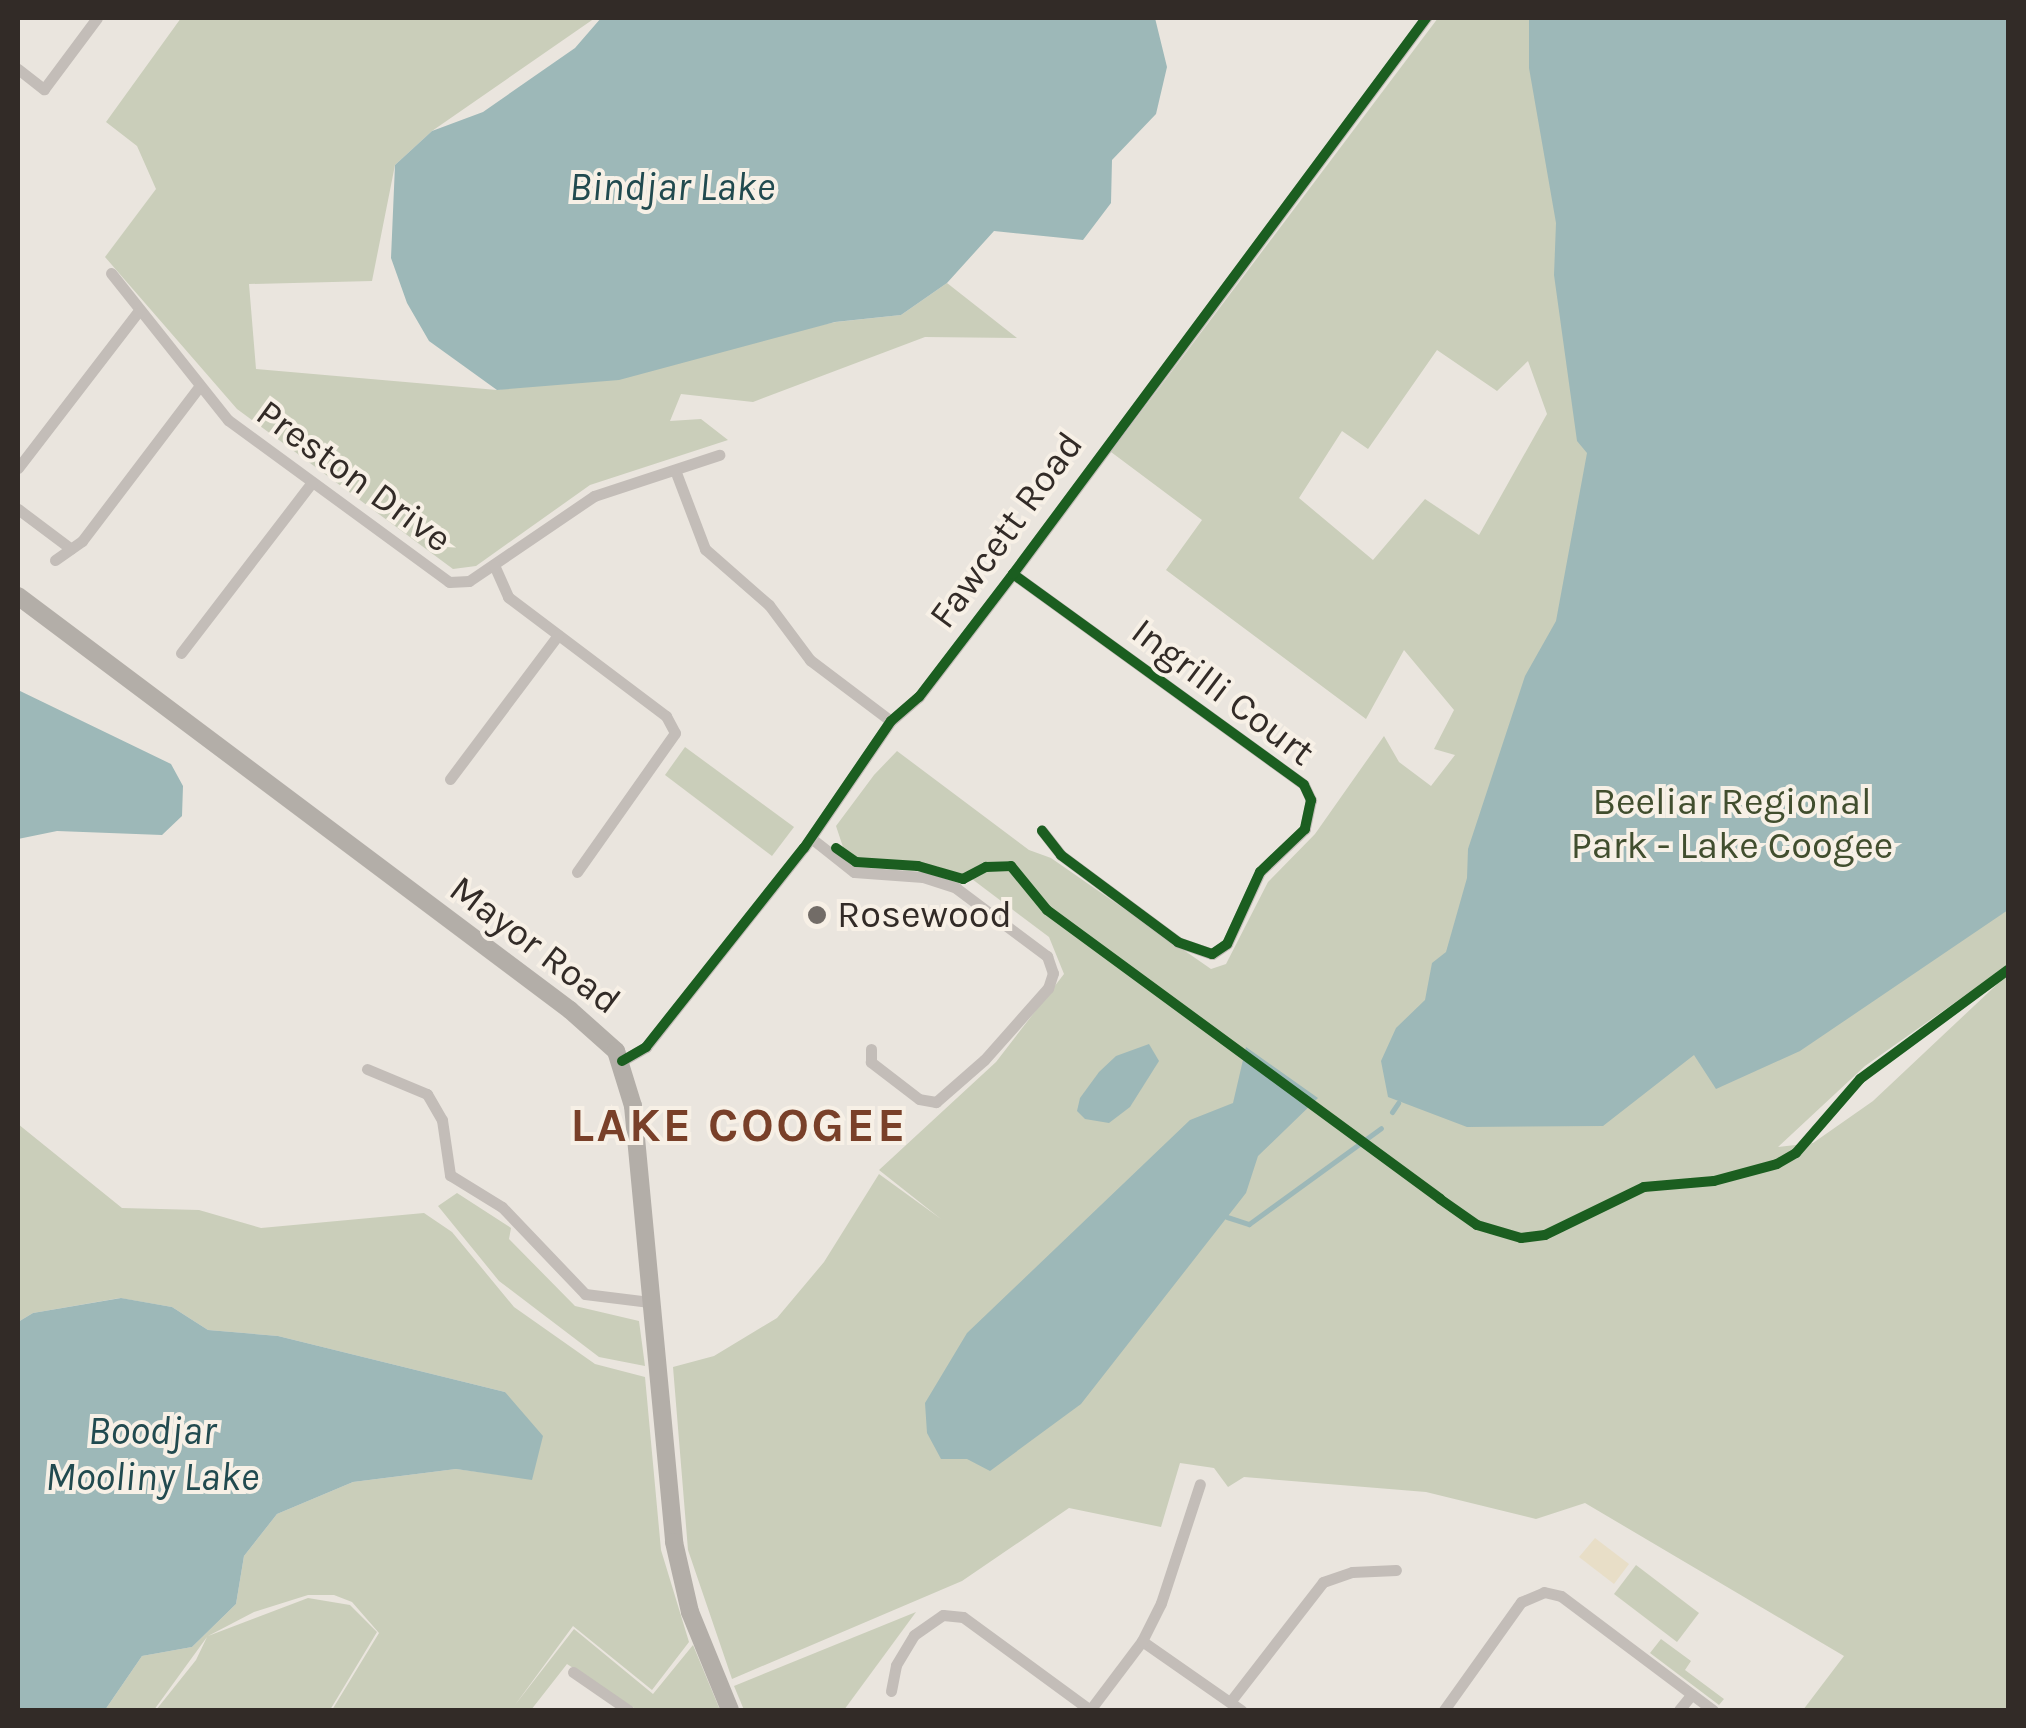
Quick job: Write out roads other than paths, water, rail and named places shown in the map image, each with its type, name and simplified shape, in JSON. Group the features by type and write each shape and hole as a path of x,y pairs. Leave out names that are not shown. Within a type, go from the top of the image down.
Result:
{"main road":[{"name":"Mayor Road","path":"18,596 570,1010 622,1061 633,1106 674,1542 690,1612 730,1710"}],"street":[{"path":"18,69 44,89 97,18"},
{"name":"Fawcett Road","path":"622,1061 646,1048 812,838 892,721 919,697 1013,574 1426,18"},
{"name":"Preston Drive","path":"111,273 137,313 228,420 437,576 469,581 575,505 719,455"},
{"path":"18,468 137,313"},
{"path":"55,560 70,548 198,388"},
{"path":"675,470 705,549 769,605 810,660 892,721"},
{"path":"181,653 312,482"},
{"path":"18,508 70,548"},
{"path":"494,565 508,598 666,716 674,733 668,750 577,872"},
{"name":"Ingrilli Court","path":"1013,574 1304,785 1311,800 1305,829 1260,872 1227,944 1212,954 1178,942 1061,855 1042,832"},
{"path":"450,779 558,634"},
{"path":"812,838 854,872 923,877 956,888 1047,956 1053,973 1048,988 984,1060 936,1102 919,1098 871,1062 870,1050"},
{"path":"367,1069 427,1094 442,1120 450,1175 502,1207 584,1294 650,1302"},
{"path":"891,1691 896,1665 914,1634 943,1615 962,1617 1090,1710 1142,1640 1200,1484"},
{"path":"1142,1640 1236,1706 1323,1582 1352,1572 1396,1570"},
{"path":"1444,1710 1521,1602 1544,1592 1560,1596 1713,1710"},
{"path":"573,1672 628,1710"},
{"path":"1679,1710 1691,1694"}],"water":[{"name":"Bindjar Lake","path":"601,18 1155,18 1167,67 1156,114 1112,160 1111,203 1083,240 994,231 947,283 901,315 835,322 619,380 497,390 429,341 407,303 391,258 395,165 432,131 483,112 575,48"},
{"path":"1529,18 2008,18 2008,910 1800,1051 1716,1089 1694,1055 1603,1126 1467,1127 1388,1097 1381,1061 1396,1028 1425,1000 1432,963 1446,952 1467,878 1468,849 1525,676 1556,621 1587,453 1577,441 1554,275 1556,223 1529,68"},
{"path":"18,690 171,764 183,786 182,816 162,835 57,831 18,839"},
{"path":"1149,1044 1159,1061 1130,1107 1109,1123 1085,1119 1077,1111 1080,1098 1099,1072 1116,1056"},
{"path":"1246,1047 1318,1098 1258,1156 1246,1193 1081,1404 990,1471 967,1459 941,1459 927,1433 925,1403 967,1333 1190,1120 1233,1103"},
{"name":"Boodjar Mooliny Lake","path":"121,1298 172,1307 208,1330 278,1336 505,1392 543,1436 532,1480 456,1469 353,1482 277,1514 244,1556 236,1604 192,1647 142,1656 105,1710 18,1710 18,1322 33,1313"}],"waterway":[{"path":"1392,1112 1398,1103"},
{"path":"1227,1217 1249,1224 1381,1128"}],"place":[{"name":"Rosewood","path":"817,915"}],"district":[{"name":"LAKE COOGEE","path":"739,1126"}],"park label":[{"name":"Beeliar Regional Park - Lake Coogee","path":"1732,824"}]}
